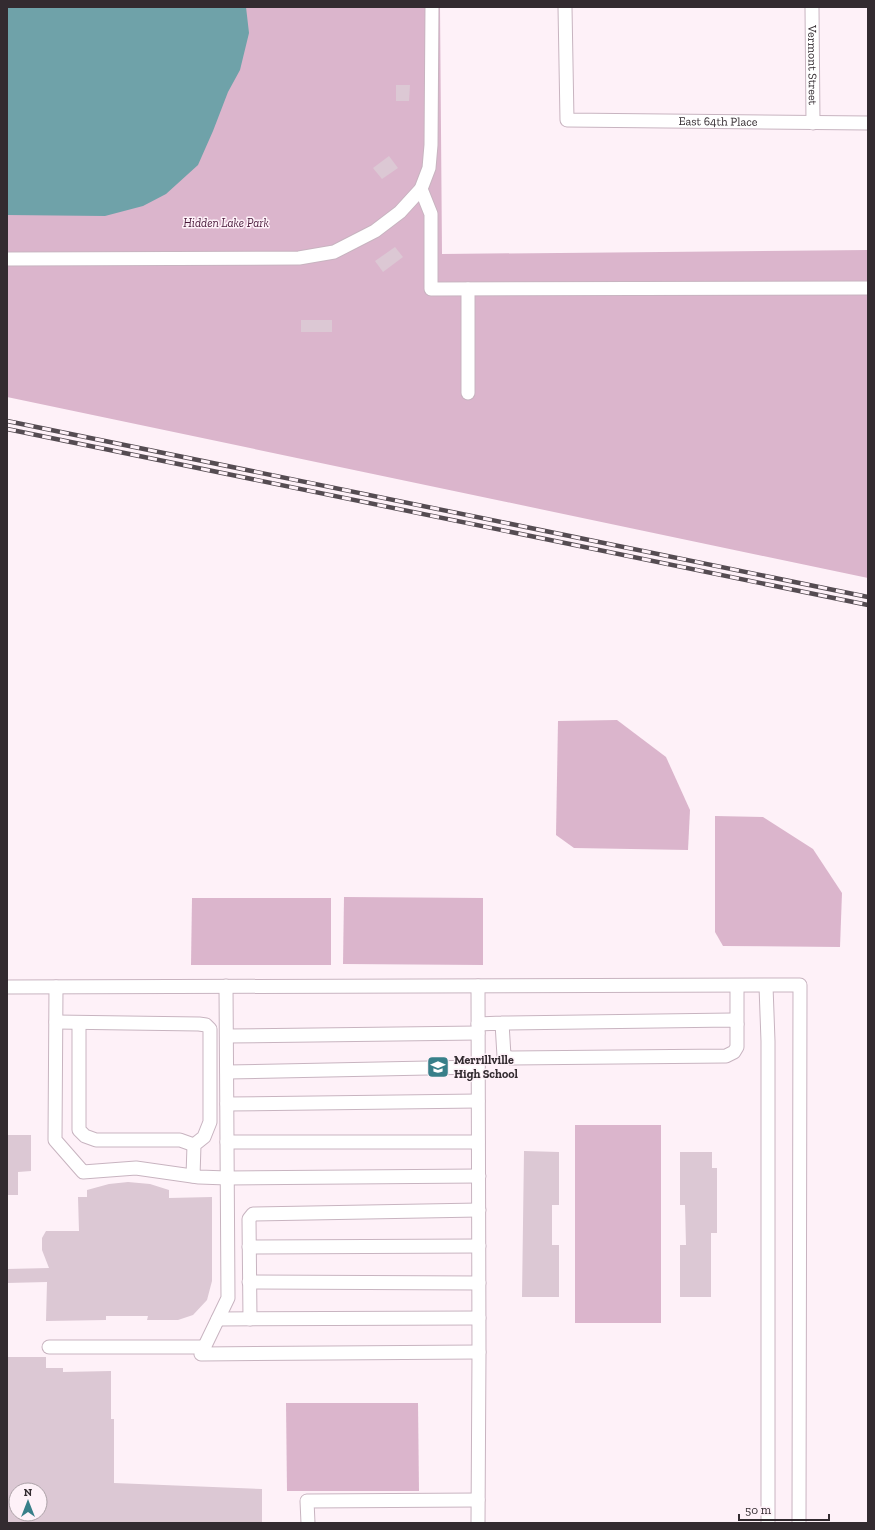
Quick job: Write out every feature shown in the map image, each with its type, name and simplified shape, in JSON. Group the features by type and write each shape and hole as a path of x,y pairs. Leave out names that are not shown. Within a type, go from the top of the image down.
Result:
{"street":[{"path":"7,259 299,258 334,252 375,231 400,212 421,190 429,168 431,145 432,7"},
{"name":"East 64th Place","path":"566,7 567,120 868,123"},
{"name":"Vermont Street","path":"812,7 813,123"},
{"path":"421,190 431,214 431,289 868,288"},
{"path":"468,289 468,393"},
{"path":"7,987 800,985 799,1523"},
{"path":"226,986 228,1298 201,1354 479,1352"},
{"path":"478,986 478,1523"},
{"path":"502,1023 504,1056 511,1058 726,1056 734,1052 737,1047 737,986"},
{"path":"766,986 768,1041 768,1523"},
{"path":"56,987 55,1140 82,1172 136,1168 193,1176 227,1178 478,1176"},
{"path":"56,1022 199,1024 227,1030 478,1028 502,1023 732,1020 736,1024"},
{"path":"79,1023 79,1130 85,1136 96,1140 180,1140 194,1145"},
{"path":"193,1176 194,1145 204,1137 210,1122 210,1029 206,1025"},
{"path":"227,1072 478,1067"},
{"path":"227,1104 478,1101"},
{"path":"227,1142 478,1142"},
{"path":"250,1319 249,1219 253,1214 479,1210"},
{"path":"249,1247 479,1246"},
{"path":"250,1282 479,1283"},
{"path":"218,1319 479,1318"},
{"path":"50,1347 204,1347"},
{"path":"308,1523 307,1501 478,1500"}],"green space":[{"name":"Hidden Lake Park","path":"7,7 440,7 442,254 868,250 868,578 7,397"},
{"path":"617,720 666,757 690,810 688,850 574,848 556,835 558,721"},
{"path":"715,816 763,817 813,849 842,893 840,947 723,946 715,932"},
{"path":"344,897 483,898 483,965 343,964"},
{"path":"192,898 331,898 331,965 191,965"},
{"path":"575,1125 661,1125 661,1323 575,1323"},
{"path":"286,1403 418,1403 419,1491 287,1491"}],"water":[{"path":"7,7 246,7 249,33 240,70 228,92 198,165 166,194 143,206 105,216 7,215"}],"building":[{"path":"396,85 410,85 409,101 396,101"},
{"path":"389,156 398,168 382,179 373,168"},
{"path":"395,247 403,257 383,272 375,261"},
{"path":"301,320 332,320 332,332 301,332"},
{"path":"7,1135 31,1135 31,1171 18,1172 18,1195 7,1195"},
{"path":"524,1151 559,1152 559,1205 552,1205 552,1245 559,1245 559,1297 522,1297"},
{"path":"680,1152 712,1152 712,1168 717,1168 717,1233 711,1233 711,1297 680,1297 680,1245 686,1245 685,1205 680,1205"},
{"path":"128,1182 150,1184 169,1190 169,1198 212,1197 212,1281 207,1300 193,1315 178,1320 147,1320 148,1316 106,1316 106,1320 46,1321 47,1282 7,1283 7,1269 49,1268 42,1250 42,1238 46,1231 79,1231 78,1197 87,1197 87,1190 109,1184"},
{"path":"7,1357 46,1357 46,1368 63,1368 63,1372 111,1371 111,1419 114,1419 114,1483 262,1489 262,1523 7,1523"}],"railway":[{"path":"7,421 868,597"},
{"path":"7,429 868,605"}],"place":[{"name":"Merrillville High School","path":"438,1067"}]}
